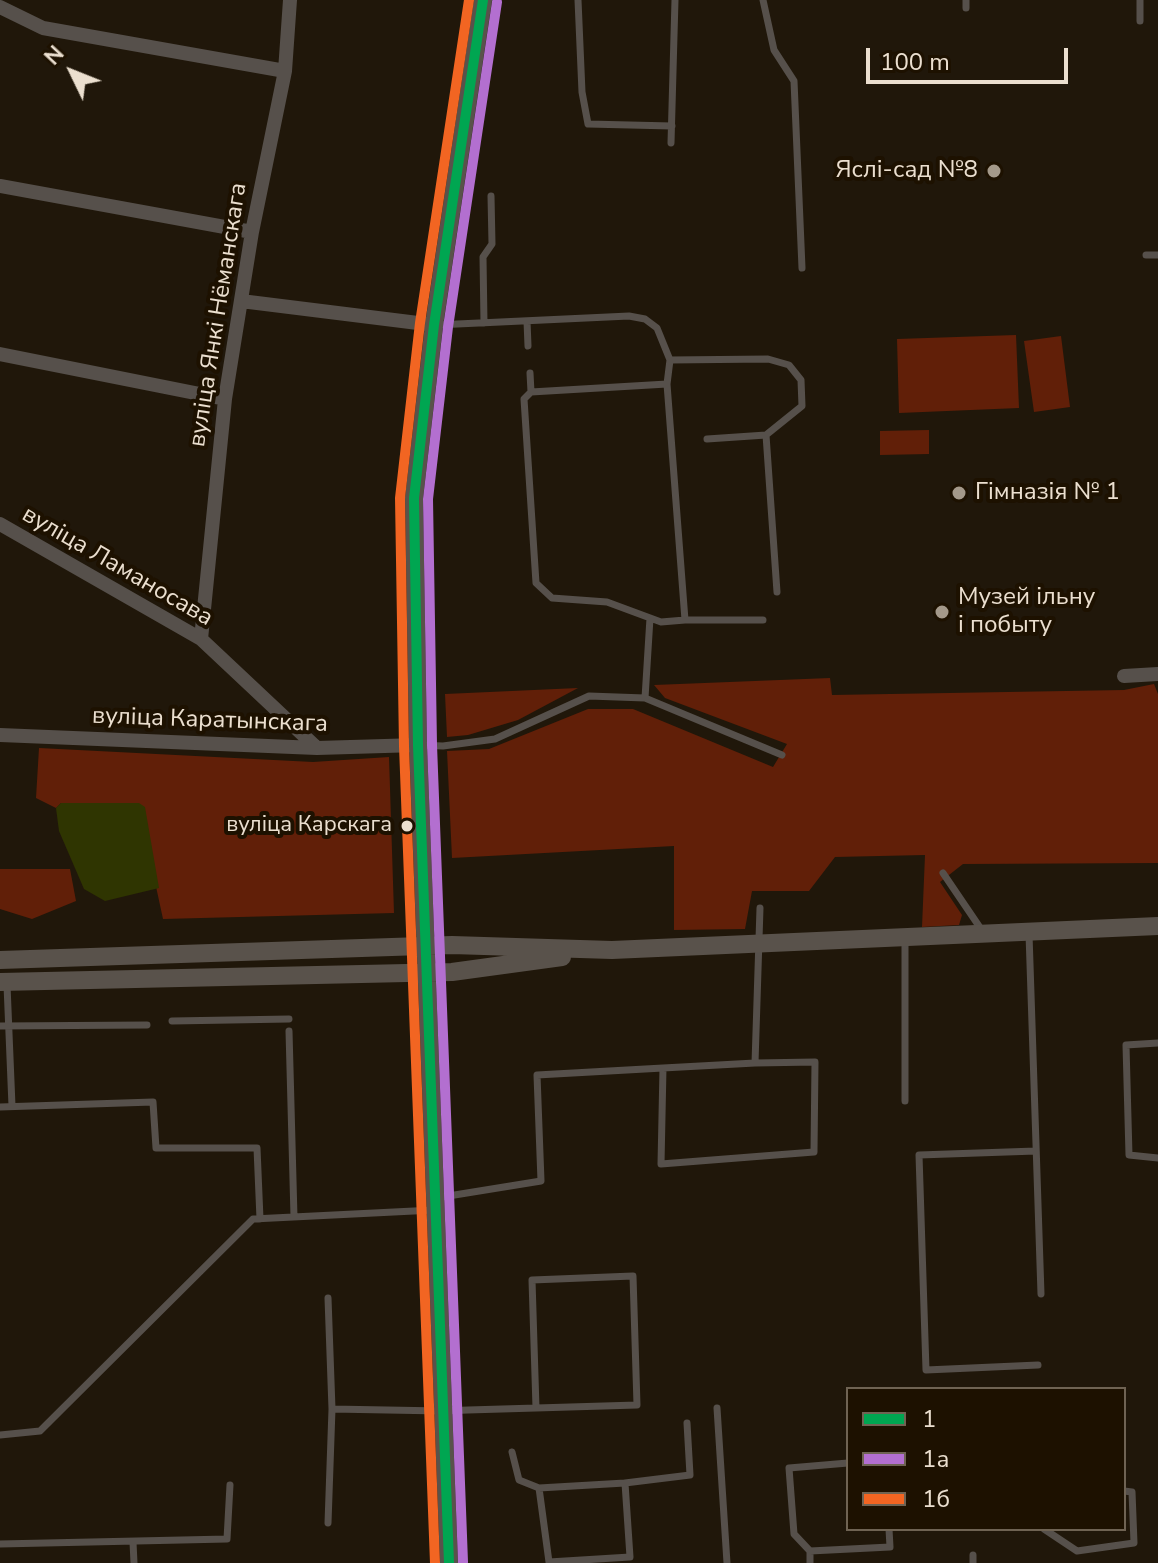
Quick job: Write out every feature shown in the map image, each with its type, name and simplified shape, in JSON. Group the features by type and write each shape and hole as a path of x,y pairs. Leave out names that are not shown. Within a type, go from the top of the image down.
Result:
{"street":[{"name":"вуліца Янкі Нёманскага","path":"201,639 225,399 252,232 285,71 290,0"},
{"path":"449,1563 418,745 414,498 434,325 483,0"},
{"path":"0,7 43,28 285,71"},
{"path":"0,186 252,232"},
{"path":"241,301 434,325"},
{"path":"0,354 225,399"},
{"name":"вуліца Ламаносава","path":"0,524 201,639 317,748"},
{"path":"1124,676 1158,674"},
{"path":"0,728 7,736"},
{"name":"вуліца Каратынскага","path":"7,736 317,748 418,745"},
{"path":"0,960 426,946 612,950 1158,926"},
{"path":"4,982 452,972 612,950"}],"lane":[{"path":"578,0 582,92 588,124 672,126"},
{"path":"671,143 675,0"},
{"path":"763,0 774,50 794,81 802,268"},
{"path":"1140,0 1140,21"},
{"path":"484,323 483,257 492,244 491,196"},
{"path":"1146,255 1158,255"},
{"path":"434,325 629,316 645,319 657,328 670,360 667,384 685,620"},
{"path":"527,321 528,346"},
{"path":"670,360 768,359 789,365 801,380 802,406 766,435 707,439"},
{"path":"530,373 531,392"},
{"path":"667,384 531,392 524,399 536,583 552,598 607,602 661,622 763,620"},
{"path":"766,435 777,592"},
{"path":"645,698 650,618"},
{"path":"418,745 443,746 495,739 589,696 645,698 782,755"},
{"path":"943,873 984,934"},
{"path":"755,1063 760,908"},
{"path":"1029,934 1041,1294"},
{"path":"905,938 905,1101"},
{"path":"4,982 4,1026 12,1106"},
{"path":"172,1021 289,1019"},
{"path":"4,1026 147,1025"},
{"path":"289,1031 294,1217"},
{"path":"1158,1043 1126,1045 1129,1155 1158,1158"},
{"path":"0,1435 40,1431 253,1219 434,1204 541,1181 537,1075 663,1068 755,1063 815,1062 814,1152 661,1164 663,1068"},
{"path":"0,1107 153,1102 156,1148 257,1148 260,1219"},
{"path":"1036,1151 919,1155 926,1370 1038,1365"},
{"path":"332,1409 442,1411 637,1405 633,1276 532,1280 536,1408"},
{"path":"328,1298 332,1409 328,1523"},
{"path":"717,1408 727,1563"},
{"path":"512,1452 519,1480 539,1488 690,1475 687,1423"},
{"path":"810,1563 810,1551 794,1534 789,1468 846,1463"},
{"path":"539,1488 549,1562 630,1557 625,1483"},
{"path":"0,1544 227,1539 230,1485"},
{"path":"1047,1531 1077,1551 1134,1543 1132,1492 1126,1491"},
{"path":"810,1551 890,1547 889,1531"},
{"path":"133,1542 134,1563"},
{"path":"1077,1551 1078,1563"}],"shaded area":[{"path":"1016,335 1019,408 899,413 897,339"},
{"path":"1061,336 1070,407 1034,412 1024,341"},
{"path":"929,430 929,454 880,455 880,431"},
{"path":"830,678 832,695 1124,690 1154,684 1158,694 1158,863 963,864 940,882 962,915 959,925 922,927 925,855 835,857 809,891 752,891 745,929 674,930 674,846 452,858 447,751 489,749 588,709 633,709 773,767 787,744 665,698 654,685"},
{"path":"578,688 518,720 468,735 447,737 445,694"},
{"path":"39,748 313,762 389,757 394,913 163,919 138,803 61,803 56,808 36,798"},
{"path":"61,803 139,803 145,807 159,888 105,901 84,889 59,831 56,808"},
{"path":"0,869 70,869 76,901 32,919 0,909"}],"transit line":[{"name":"1б","path":"435,1563 404,746 400,498 420,323 469,0"},
{"name":"1","path":"449,1563 418,745 414,498 434,325 483,0"},
{"name":"1а","path":"463,1562 432,745 428,499 448,327 497,2"}],"place":[{"name":"Яслі-сад №8","path":"994,171"},
{"name":"Гімназія № 1","path":"959,493"},
{"name":"Музей ільну і побыту","path":"942,612"},
{"name":"вуліца Карскага","path":"407,826"}]}
